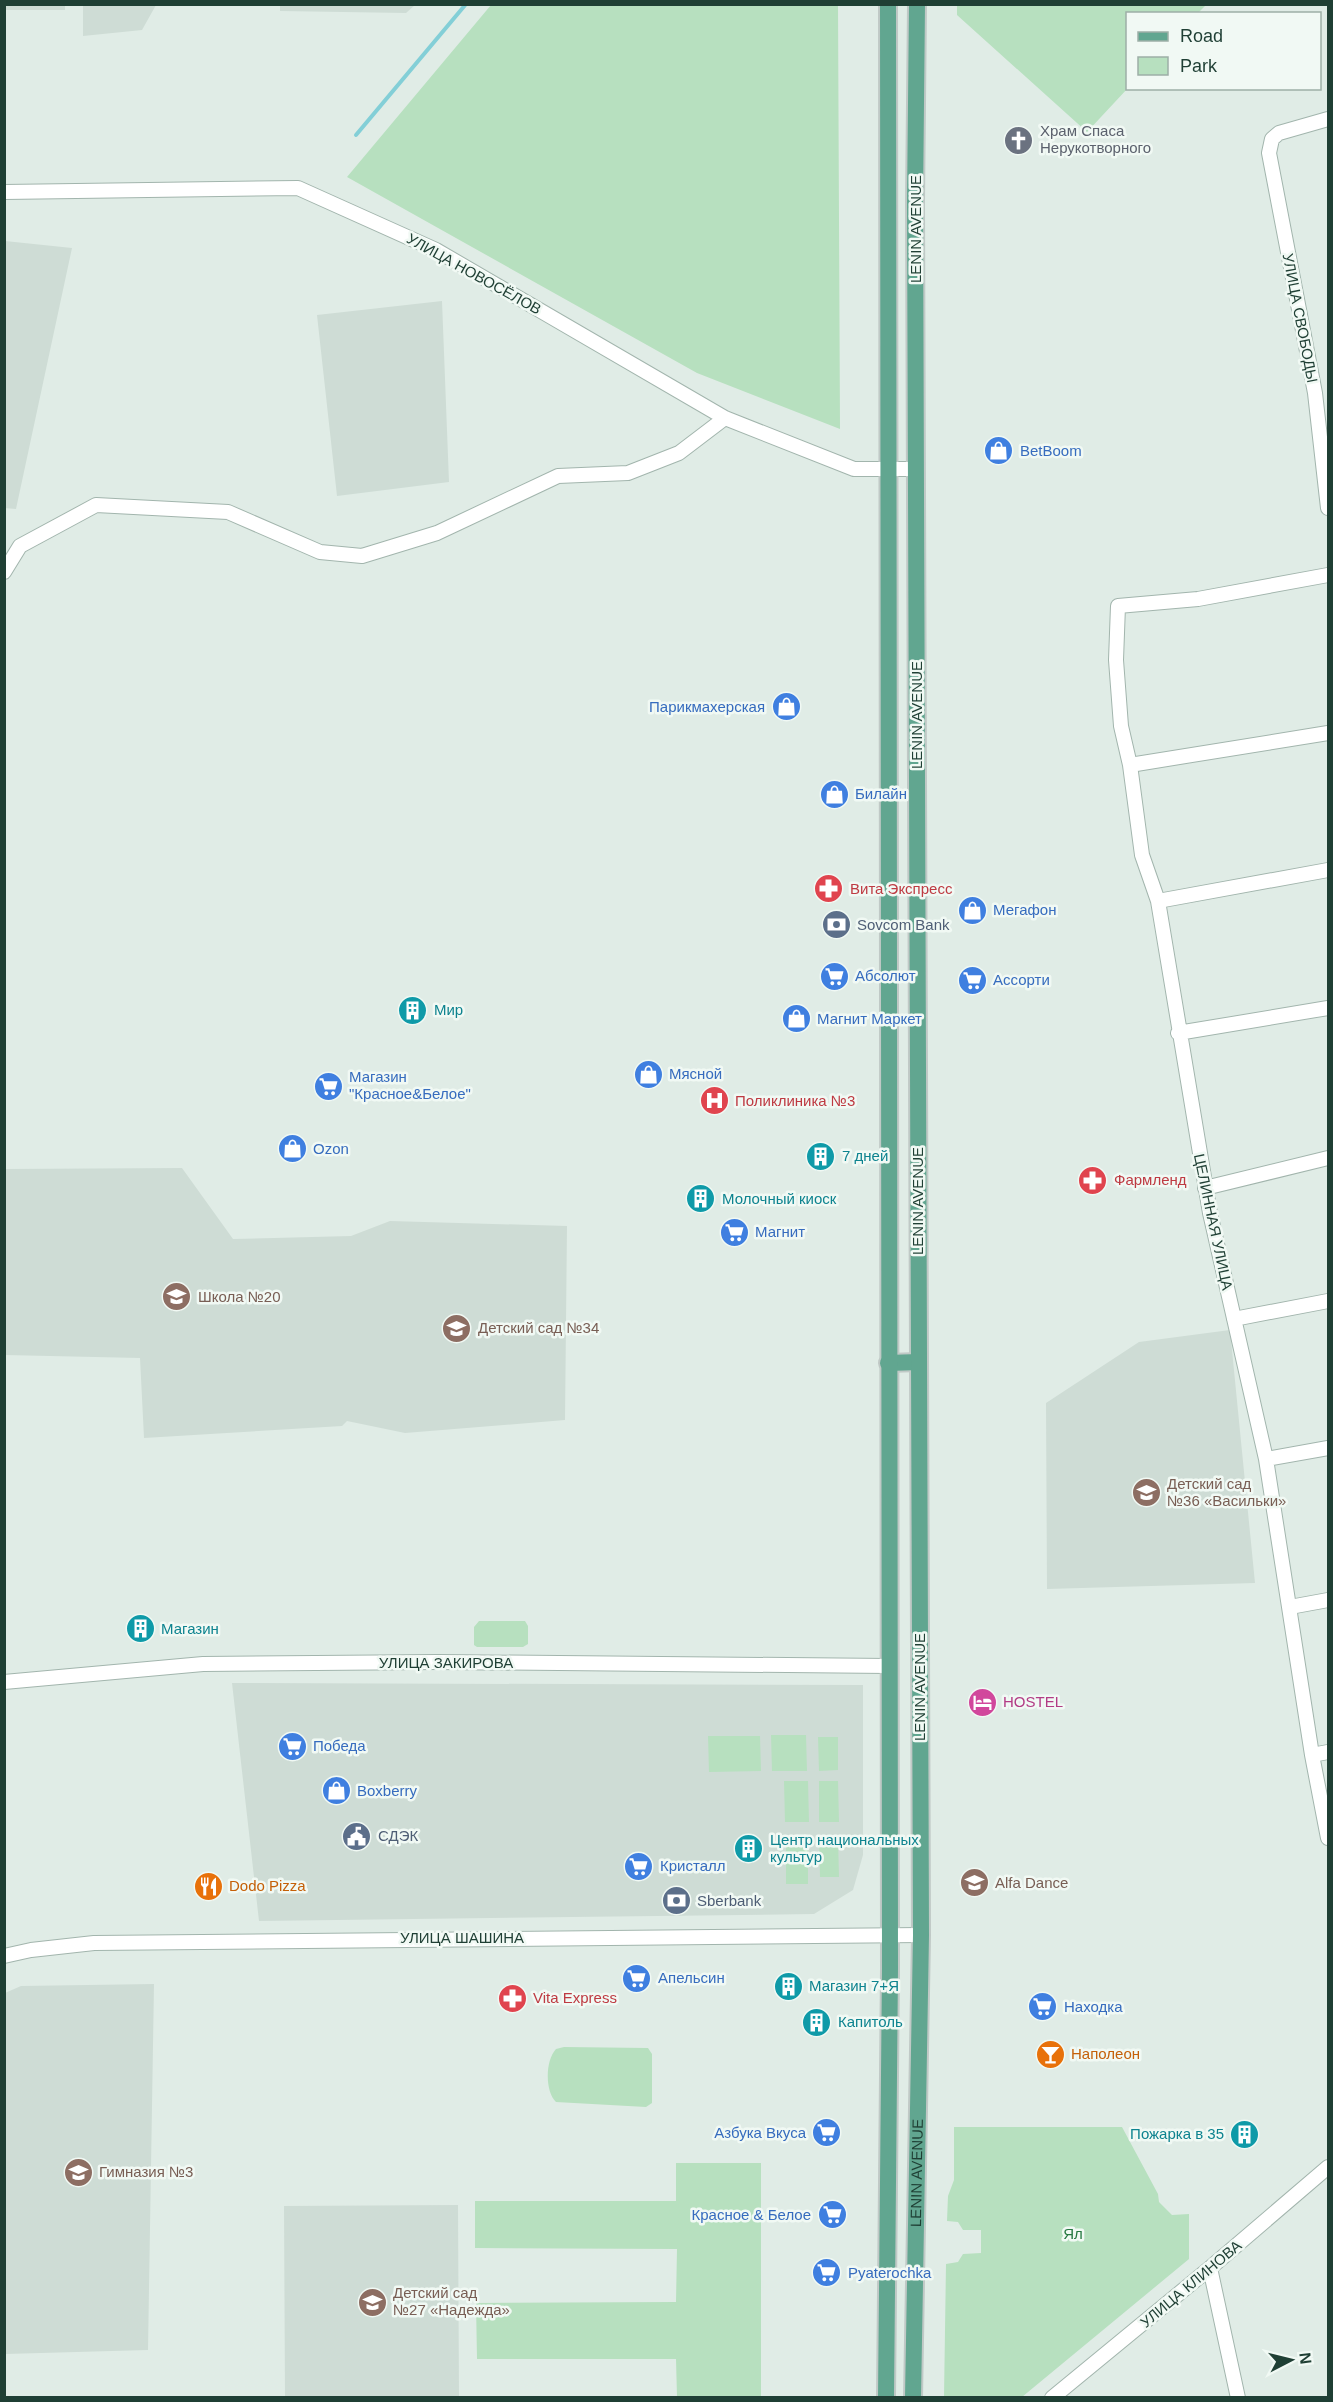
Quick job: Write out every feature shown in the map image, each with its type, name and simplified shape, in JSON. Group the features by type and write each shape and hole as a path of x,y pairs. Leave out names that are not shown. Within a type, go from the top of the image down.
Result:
{"main road":[{"name":"LENIN AVENUE","path":"886,2397 890,1935 886,470 888,4"},
{"name":"LENIN AVENUE","path":"913,2397 921,1935 916,469 917,4"},
{"path":"888,1363 919,1362"}],"street":[{"name":"УЛИЦА СВОБОДЫ","path":"1329,119 1279,133 1272,139 1269,153 1322,392 1329,507"},
{"name":"УЛИЦА НОВОСЁЛОВ","path":"4,192 298,188 436,250 725,418 854,469 916,469"},
{"path":"4,572 20,546 96,505 228,512 320,552 362,556 437,533 558,476 628,473 679,453 725,418"},
{"name":"ЦЕЛИННАЯ УЛИЦА","path":"1329,575 1198,600 1118,606 1116,660 1121,726 1130,765 1142,855 1158,901 1205,1188 1266,1459 1312,1755 1329,1838"},
{"path":"1130,765 1329,733"},
{"path":"1158,901 1329,870"},
{"path":"1178,1033 1329,1008"},
{"path":"1205,1188 1329,1158"},
{"path":"1234,1319 1329,1301"},
{"path":"1266,1459 1329,1448"},
{"path":"1290,1607 1329,1600"},
{"name":"УЛИЦА ЗАКИРОВА","path":"4,1682 203,1664 438,1662 889,1666"},
{"path":"1312,1755 1329,1752"},
{"name":"УЛИЦА ШАШИНА","path":"4,1956 31,1950 105,1942 921,1935"},
{"name":"УЛИЦА КЛИНОВА","path":"1052,2397 1210,2268 1329,2166"},
{"path":"1210,2268 1238,2397"}],"shaded area":[{"path":"5,4 65,5 65,10 5,10"},
{"path":"83,4 156,5 142,30 83,36"},
{"path":"280,4 415,5 406,13 280,11"},
{"path":"5,241 72,248 16,509 4,508"},
{"path":"442,301 449,482 337,496 317,315"},
{"name":"Школа №20","path":"182,1168 233,1239 351,1236 390,1221 567,1226 565,1420 405,1433 347,1421 342,1426 144,1438 140,1358 5,1355 5,1169"},
{"name":"Детский сад №36 «Васильки»","path":"1230,1330 1255,1583 1047,1589 1046,1403 1139,1342"},
{"path":"232,1683 863,1685 863,1855 853,1890 814,1914 259,1921"},
{"name":"Гимназия №3","path":"154,1984 148,2350 5,2354 5,1993 21,1986"},
{"name":"Детский сад №27 «Надежда»","path":"458,2205 459,2397 285,2397 284,2206"}],"green space":[{"path":"957,4 1206,5 1199,12 1126,12 1126,90 1087,132 957,15"},
{"path":"491,5 838,5 840,429 697,373 347,177"},
{"path":"479,1621 525,1621 528,1626 528,1644 523,1647 477,1647 474,1645 474,1627"},
{"path":"771,1735 806,1735 807,1771 772,1771"},
{"path":"708,1736 760,1736 761,1771 709,1772"},
{"path":"818,1737 838,1737 838,1770 819,1771"},
{"path":"784,1781 808,1781 809,1822 785,1822"},
{"path":"819,1781 838,1781 839,1822 819,1822"},
{"path":"786,1838 808,1838 808,1884 786,1884"},
{"path":"819,1838 838,1838 839,1877 820,1877"},
{"path":"564,2047 648,2048 652,2054 652,2103 646,2107 556,2102 548,2084 548,2068 552,2054 556,2049"},
{"name":"Ял","path":"954,2127 1122,2127 1158,2194 1159,2202 1172,2215 1189,2214 1189,2259 1022,2397 944,2397 946,2264 958,2262 963,2254 981,2253 981,2230 963,2230 958,2222 947,2221 948,2196 954,2180"},
{"path":"676,2163 761,2163 761,2397 677,2397 676,2359 477,2359 476,2303 676,2302 677,2249 475,2248 475,2201 676,2201"}],"waterway":[{"path":"356,135 466,4"}],"place":[{"name":"Храм Спаса Нерукотворного","path":"1019,140"},
{"name":"BetBoom","path":"999,451"},
{"name":"Парикмахерская","path":"786,707"},
{"name":"Билайн","path":"834,794"},
{"name":"Вита Экспресс","path":"829,889"},
{"name":"Мегафон","path":"972,910"},
{"name":"Sovcom Bank","path":"836,925"},
{"name":"Абсолют","path":"834,976"},
{"name":"Ассорти","path":"972,980"},
{"name":"Мир","path":"413,1010"},
{"name":"Магнит Маркет","path":"796,1019"},
{"name":"Мясной","path":"648,1074"},
{"name":"Магазин \"Красное&Белое\"","path":"328,1086"},
{"name":"Поликлиника №3","path":"714,1101"},
{"name":"Ozon","path":"292,1149"},
{"name":"7 дней","path":"821,1156"},
{"name":"Фармленд","path":"1093,1180"},
{"name":"Молочный киоск","path":"701,1199"},
{"name":"Магнит","path":"734,1232"},
{"name":"Школа №20","path":"177,1297"},
{"name":"Детский сад №34","path":"457,1328"},
{"name":"Детский сад №36 «Васильки»","path":"1146,1493"},
{"name":"Магазин","path":"140,1629"},
{"name":"HOSTEL","path":"982,1702"},
{"name":"Победа","path":"292,1746"},
{"name":"Boxberry","path":"336,1791"},
{"name":"СДЭК","path":"357,1836"},
{"name":"Центр национальных культур","path":"749,1849"},
{"name":"Кристалл","path":"639,1866"},
{"name":"Alfa Dance","path":"974,1883"},
{"name":"Dodo Pizza","path":"208,1886"},
{"name":"Sberbank","path":"676,1901"},
{"name":"Апельсин","path":"637,1978"},
{"name":"Магазин 7+Я","path":"788,1986"},
{"name":"Vita Express","path":"512,1998"},
{"name":"Находка","path":"1043,2007"},
{"name":"Капитоль","path":"817,2022"},
{"name":"Наполеон","path":"1050,2054"},
{"name":"Азбука Вкуса","path":"827,2133"},
{"name":"Пожарка в 35","path":"1245,2134"},
{"name":"Гимназия №3","path":"78,2172"},
{"name":"Красное & Белое","path":"832,2215"},
{"name":"Pyaterochka","path":"827,2273"},
{"name":"Детский сад №27 «Надежда»","path":"372,2302"}]}
